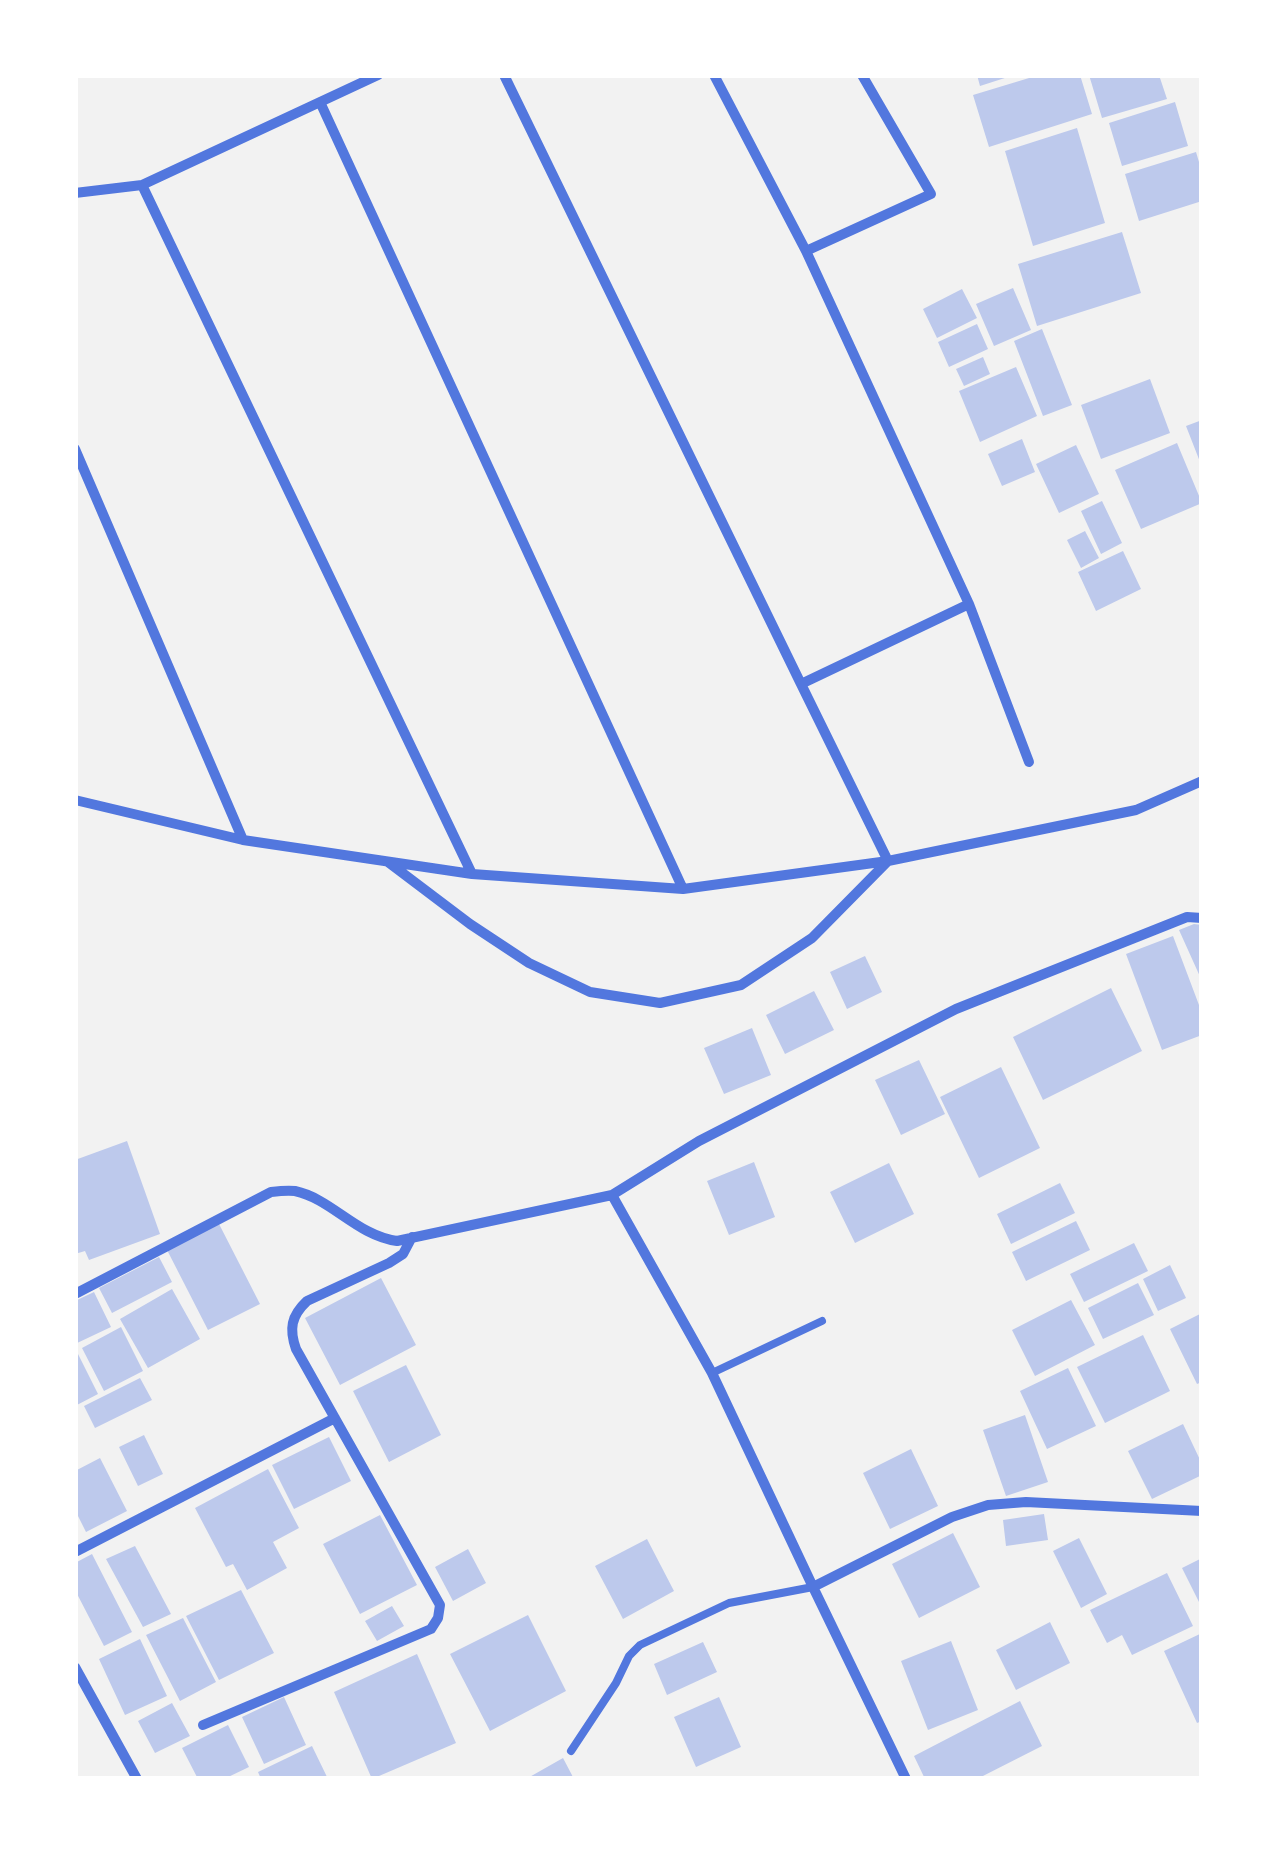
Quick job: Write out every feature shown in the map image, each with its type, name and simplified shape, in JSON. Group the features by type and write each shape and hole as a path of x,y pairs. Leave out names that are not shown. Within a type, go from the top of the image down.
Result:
{"street":[{"path":"75,193 142,185 378,75"},
{"path":"504,75 888,860"},
{"path":"714,75 806,252 969,604 1029,762"},
{"path":"806,252 931,194 862,75"},
{"path":"320,102 683,889"},
{"path":"142,185 472,874"},
{"path":"75,449 243,840"},
{"path":"801,684 969,604"},
{"path":"75,800 243,840 472,874 683,889 888,860 1136,810 1202,781"},
{"path":"387,861 529,963 590,992 660,1003 740,985 812,938 888,860"},
{"path":"75,1294 271,1192 291,1190 310,1196 378,1238 397,1241 612,1196 699,1141 956,1010 1187,917 1202,918"},
{"path":"612,1196 712,1373 906,1779"},
{"path":"203,1725 431,1629 438,1618 440,1606 291,1336 296,1311 307,1302 389,1264 403,1254 412,1238"},
{"path":"75,1552 335,1418"},
{"path":"813,1587 952,1517 988,1505 1026,1502 1202,1511"},
{"path":"75,1667 137,1779"}],"lane":[{"path":"712,1373 822,1321"},
{"path":"571,1751 616,1683 628,1656 640,1645 728,1603 813,1587"}],"building":[{"path":"977,75 1011,75 1011,76 980,86"},
{"path":"1039,75 1080,75 1092,114 989,147 973,95"},
{"path":"1089,75 1159,75 1167,99 1102,118"},
{"path":"1175,102 1188,146 1122,166 1109,123"},
{"path":"1077,128 1105,223 1033,246 1005,151"},
{"path":"1196,152 1202,172 1202,201 1139,221 1125,174"},
{"path":"1122,232 1141,293 1037,326 1018,264"},
{"path":"1013,288 1031,330 994,346 976,304"},
{"path":"962,289 977,318 937,338 923,309"},
{"path":"977,324 988,349 949,367 938,342"},
{"path":"1042,329 1072,405 1043,416 1014,341"},
{"path":"983,357 990,374 964,386 956,369"},
{"path":"1016,367 1037,416 980,442 959,391"},
{"path":"1150,379 1170,433 1101,459 1081,405"},
{"path":"1202,420 1202,467 1186,426"},
{"path":"1022,439 1035,472 1002,486 988,454"},
{"path":"1177,443 1202,503 1141,529 1115,470"},
{"path":"1076,445 1099,494 1059,513 1036,464"},
{"path":"1102,501 1122,543 1101,554 1081,511"},
{"path":"1085,531 1099,558 1081,568 1067,540"},
{"path":"1123,551 1141,589 1096,611 1078,572"},
{"path":"1202,925 1202,981 1179,930"},
{"path":"1173,936 1202,1013 1202,1035 1162,1050 1126,954"},
{"path":"865,956 882,992 847,1009 830,972"},
{"path":"1111,988 1142,1051 1043,1100 1013,1037"},
{"path":"814,991 834,1030 785,1054 766,1015"},
{"path":"752,1028 771,1075 724,1094 704,1048"},
{"path":"919,1060 945,1114 901,1135 875,1080"},
{"path":"1001,1067 1040,1148 979,1178 940,1097"},
{"path":"127,1141 160,1234 89,1260 85,1251 75,1254 75,1160"},
{"path":"754,1162 775,1217 729,1235 707,1181"},
{"path":"889,1163 914,1214 855,1243 830,1192"},
{"path":"1060,1183 1075,1213 1011,1244 997,1214"},
{"path":"1076,1221 1090,1250 1026,1281 1012,1252"},
{"path":"218,1222 260,1304 208,1330 166,1248"},
{"path":"1134,1243 1148,1271 1084,1302 1070,1274"},
{"path":"159,1257 172,1282 112,1313 99,1288"},
{"path":"1170,1265 1186,1298 1158,1311 1143,1279"},
{"path":"381,1278 416,1345 340,1385 305,1318"},
{"path":"1138,1283 1154,1315 1103,1339 1088,1308"},
{"path":"172,1289 200,1339 148,1368 120,1319"},
{"path":"94,1292 111,1327 75,1344 75,1301"},
{"path":"1071,1300 1095,1345 1035,1376 1012,1330"},
{"path":"1202,1313 1202,1382 1197,1384 1170,1329"},
{"path":"121,1327 143,1371 104,1391 82,1348"},
{"path":"1143,1335 1170,1391 1105,1423 1077,1367"},
{"path":"75,1348 98,1394 75,1406"},
{"path":"406,1365 441,1435 389,1462 353,1391"},
{"path":"1068,1368 1096,1426 1047,1449 1020,1391"},
{"path":"140,1378 152,1400 95,1428 84,1406"},
{"path":"1025,1415 1048,1482 1006,1496 983,1430"},
{"path":"1183,1424 1202,1464 1202,1475 1152,1499 1128,1451"},
{"path":"144,1435 163,1474 138,1486 119,1447"},
{"path":"329,1437 351,1481 294,1509 272,1465"},
{"path":"911,1449 938,1506 890,1529 863,1473"},
{"path":"100,1458 127,1511 86,1532 75,1510 75,1471"},
{"path":"268,1469 299,1528 273,1542 287,1568 247,1590 233,1564 226,1567 195,1508"},
{"path":"1044,1514 1048,1540 1006,1546 1003,1520"},
{"path":"380,1515 417,1585 360,1614 323,1544"},
{"path":"953,1533 980,1587 919,1618 892,1564"},
{"path":"1079,1538 1107,1594 1081,1608 1053,1551"},
{"path":"647,1539 674,1591 623,1619 595,1566"},
{"path":"135,1546 171,1614 143,1627 106,1559"},
{"path":"468,1549 486,1583 453,1601 435,1567"},
{"path":"92,1554 132,1632 104,1646 75,1590 75,1563"},
{"path":"1202,1558 1202,1608 1182,1568"},
{"path":"1167,1573 1193,1626 1132,1655 1122,1635 1107,1643 1090,1610"},
{"path":"241,1590 274,1653 219,1680 186,1616"},
{"path":"392,1606 404,1626 377,1641 365,1621"},
{"path":"528,1615 566,1691 490,1731 450,1654"},
{"path":"183,1618 216,1682 180,1701 146,1635"},
{"path":"1050,1622 1070,1663 1016,1690 996,1650"},
{"path":"1202,1633 1202,1721 1197,1723 1164,1651"},
{"path":"140,1639 167,1696 125,1715 99,1659"},
{"path":"951,1641 978,1710 928,1730 901,1661"},
{"path":"703,1642 717,1672 667,1695 654,1664"},
{"path":"417,1654 456,1743 372,1779 334,1692"},
{"path":"284,1697 306,1745 264,1764 242,1717"},
{"path":"719,1697 741,1747 696,1767 674,1717"},
{"path":"1020,1701 1042,1746 977,1779 925,1779 914,1756"},
{"path":"172,1703 190,1736 155,1753 138,1721"},
{"path":"228,1725 249,1767 224,1779 198,1779 182,1748"},
{"path":"312,1746 328,1779 261,1779 258,1772"},
{"path":"563,1758 574,1779 526,1779"}]}
